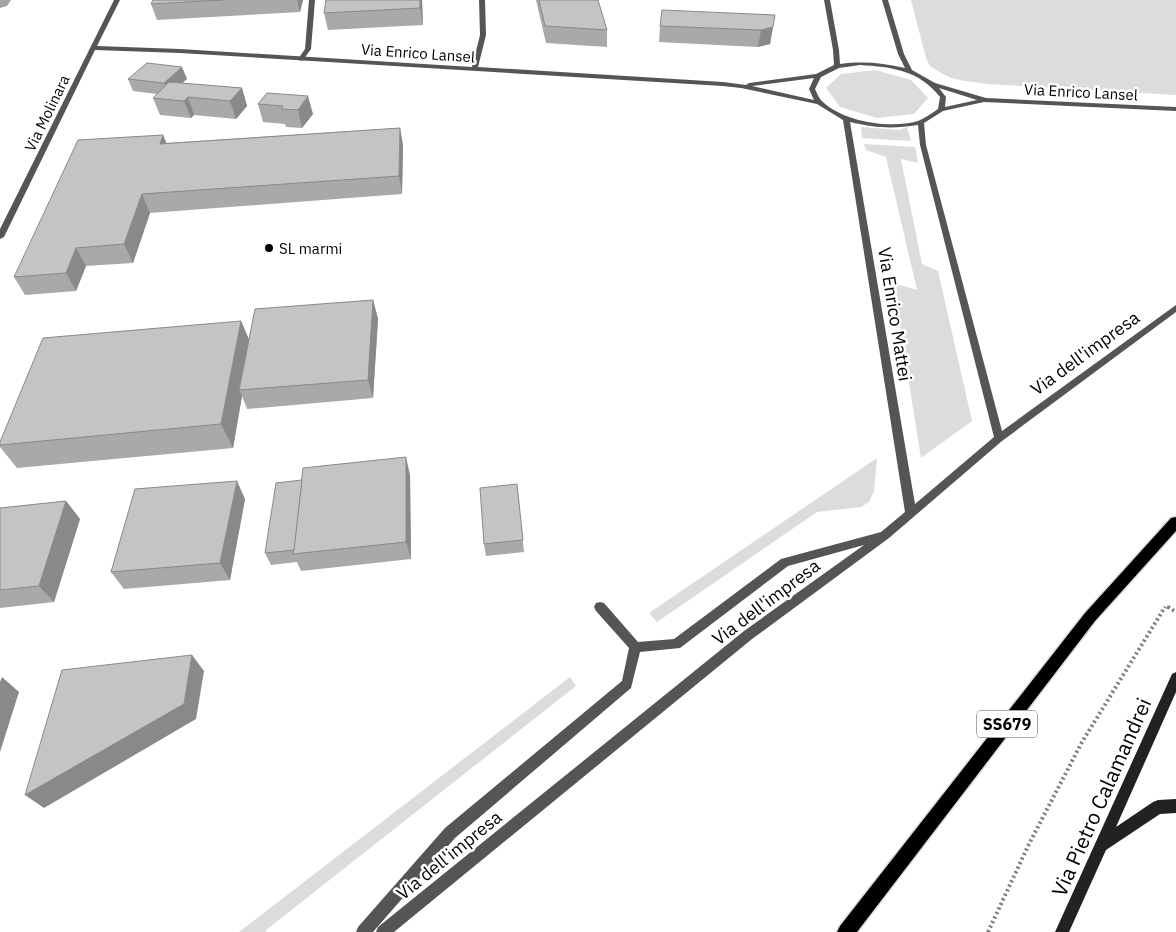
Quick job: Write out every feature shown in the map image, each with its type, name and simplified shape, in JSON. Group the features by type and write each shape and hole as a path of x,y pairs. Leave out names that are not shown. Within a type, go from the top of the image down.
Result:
{"main road":[{"name":"SS679","path":"846,932 1090,617 1176,522"},
{"name":"Via Pietro Calamandrei","path":"1062,932 1176,678"},
{"path":"1100,846 1158,807 1176,806"}],"street":[{"name":"Via Molinara","path":"0,237 117,0"},
{"path":"301,59 308,48 312,0"},
{"path":"474,69 482,49 485,25 482,0"},
{"path":"828,0 837,66"},
{"path":"885,0 901,54 910,71"},
{"name":"Via Enrico Lansel","path":"93,48 741,86 819,103"},
{"path":"860,63 885,65 910,71 933,84 943,97 941,110 921,122 898,126 872,125 846,119 819,103 812,89 818,76 837,66 860,63"},
{"name":"Via Enrico Lansel","path":"741,86 818,76"},
{"name":"Via Enrico Lansel","path":"933,84 985,100 1176,109"},
{"name":"Via Enrico Lansel","path":"941,110 985,100"},
{"name":"Via Enrico Mattei","path":"846,119 911,514"},
{"path":"921,122 923,145 999,438"},
{"name":"Via dell'impresa","path":"383,932 741,642 885,535 999,438 1176,308"},
{"path":"635,648 676,644 785,562 885,535"},
{"path":"600,607 635,648"},
{"path":"363,932 450,833 627,684 635,648"}],"path":[{"path":"988,932 1029,844 1082,742 1166,606 1176,612"}],"shaded area":[{"path":"911,0 1176,0 1176,95 988,84 951,78 930,66 926,58"},
{"path":"876,70 911,80 928,98 914,114 877,118 840,107 826,88 841,74"},
{"path":"861,127 899,130 907,127 911,141 862,138"},
{"path":"864,144 915,147 918,163 901,159 922,264 938,271 972,421 921,458 893,283 917,290 886,157 866,150"},
{"path":"877,458 874,491 869,502 861,507 817,512 657,622 649,613"},
{"path":"570,677 576,686 266,930 266,932 239,932"}],"building":[{"path":"153,0 223,0 151,4"},
{"path":"326,0 420,0 420,8 324,13"},
{"path":"539,0 598,0 607,30 545,26"},
{"path":"662,10 775,15 773,27 761,30 660,26"},
{"path":"147,63 182,67 164,83 128,79"},
{"path":"169,82 242,88 230,101 188,97 184,101 153,98"},
{"path":"267,93 308,96 298,110 281,109 283,106 258,104"},
{"path":"400,128 399,176 142,194 124,244 76,248 66,273 14,277 78,140 163,135 160,144"},
{"path":"373,300 368,380 239,390 255,309"},
{"path":"241,321 221,424 0,445 43,338"},
{"path":"406,457 406,542 293,554 303,468"},
{"path":"302,480 294,550 265,553 276,483"},
{"path":"237,481 220,563 111,572 135,489"},
{"path":"517,484 523,540 484,544 480,488"},
{"path":"66,501 39,586 0,590 0,508"},
{"path":"192,655 184,704 25,795 62,670"}],"place":[{"name":"SL marmi","path":"269,248"}]}
